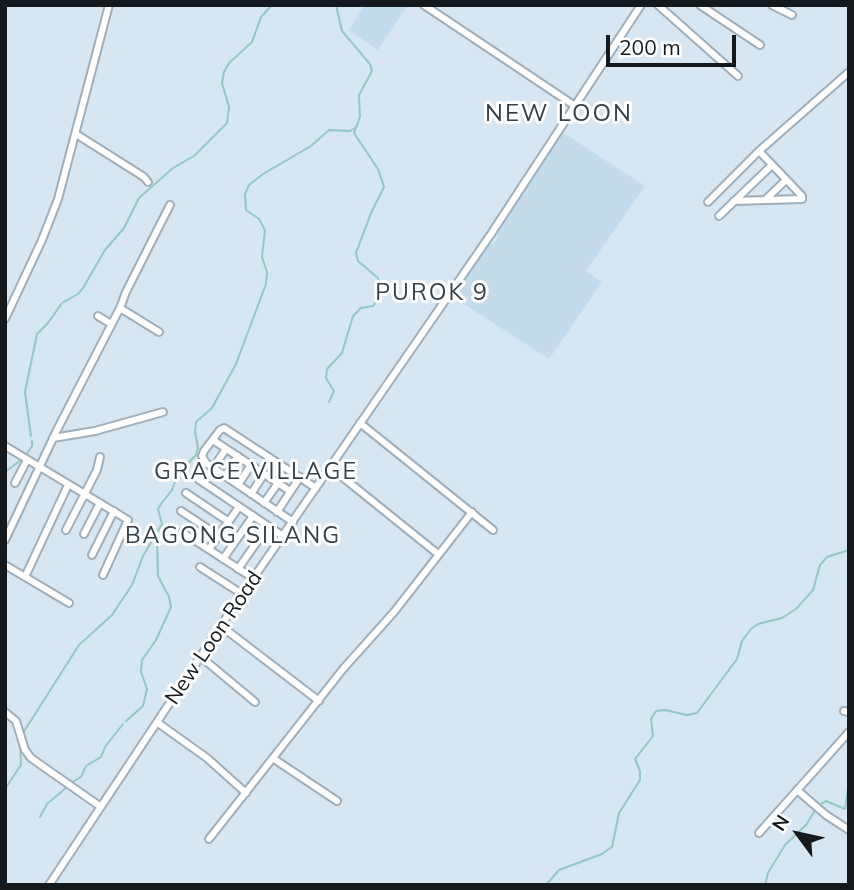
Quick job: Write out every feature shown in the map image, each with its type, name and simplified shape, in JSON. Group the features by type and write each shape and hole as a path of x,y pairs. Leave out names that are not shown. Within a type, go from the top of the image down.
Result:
{"street":[{"path":"5,319 52,216 109,5"},
{"path":"424,5 575,106"},
{"name":"New Loon Road","path":"48,885 242,594 491,234 641,5"},
{"path":"658,5 738,76"},
{"path":"700,5 760,45"},
{"path":"772,5 792,15"},
{"path":"708,202 759,151 849,72"},
{"path":"76,134 148,182"},
{"path":"734,201 801,200 802,196 759,151"},
{"path":"719,216 772,165"},
{"path":"765,200 786,180"},
{"path":"5,540 170,205"},
{"path":"120,308 159,331"},
{"path":"98,316 111,324"},
{"path":"53,438 95,431 163,412"},
{"path":"360,423 494,530"},
{"path":"293,522 213,468 202,456 223,428 316,488"},
{"path":"213,440 290,491"},
{"path":"5,446 128,520 103,575"},
{"path":"213,468 226,449"},
{"path":"225,476 238,456"},
{"path":"66,530 100,457"},
{"path":"15,483 27,460"},
{"path":"238,485 251,465"},
{"path":"330,467 438,554"},
{"path":"251,494 264,474"},
{"path":"277,512 300,477"},
{"path":"198,479 283,536"},
{"path":"264,503 278,483"},
{"path":"25,578 68,485"},
{"path":"186,493 229,522"},
{"path":"84,534 100,503"},
{"path":"209,550 239,507"},
{"path":"92,555 114,511"},
{"path":"181,511 219,536"},
{"path":"209,839 343,668 394,612 472,512"},
{"path":"223,559 253,516"},
{"path":"238,569 268,526"},
{"path":"182,532 253,578"},
{"path":"5,565 69,603"},
{"path":"200,567 242,594"},
{"path":"221,626 319,701"},
{"path":"201,657 255,702"},
{"path":"5,712 16,721 25,750 31,758 101,807"},
{"path":"158,723 215,764 246,793"},
{"path":"760,833 849,732"},
{"path":"274,759 337,801"},
{"path":"797,790 826,815 849,830"}],"shaded area":[{"path":"365,5 408,5 378,50 349,30"},
{"path":"562,132 645,186 586,271 602,282 549,359 453,297 488,245 493,244 498,237 497,233"}],"waterway":[{"path":"31,436 25,392 37,334 62,303 83,288 105,250 124,228 139,198 173,168 194,156 227,123 229,107 222,83 224,72 229,63 252,42 261,17 272,5"},
{"path":"329,402 334,391 326,378 327,369 342,353 353,316 361,308 373,306 380,296 378,278 358,261 356,253 384,187 378,169 354,133 360,117 359,95 372,71 370,64 342,31 336,5"},
{"path":"23,733 79,645 112,615 132,585 143,556 162,524 158,509 172,490 178,474 196,455 196,422 212,408 236,364 266,284 267,272 262,257 265,230 259,219 246,210 245,194 249,185 311,146 329,130 350,131 355,128"},
{"path":"26,455 32,441"},
{"path":"5,472 21,460"},
{"path":"126,721 143,706 147,689 141,672 142,660 156,640 171,607 158,576 157,537"},
{"path":"546,885 559,870 602,854 612,847 619,813 640,780 635,759 653,736 651,719 656,711 665,710 687,715 697,713 737,659 742,641 751,629 758,624 782,618 796,609 813,590 820,565 827,557 849,550"},
{"path":"72,782 81,777 86,766 101,757 105,747 123,724"},
{"path":"5,789 21,765 20,743"},
{"path":"819,805 826,801 845,809 849,781"},
{"path":"40,817 47,804 67,787"},
{"path":"765,885 768,873 785,845 806,825 816,809"}],"district":[{"name":"NEW LOON","path":"559,114"},
{"name":"PUROK 9","path":"432,293"},
{"name":"GRACE VILLAGE","path":"256,472"},
{"name":"BAGONG SILANG","path":"233,536"}]}
